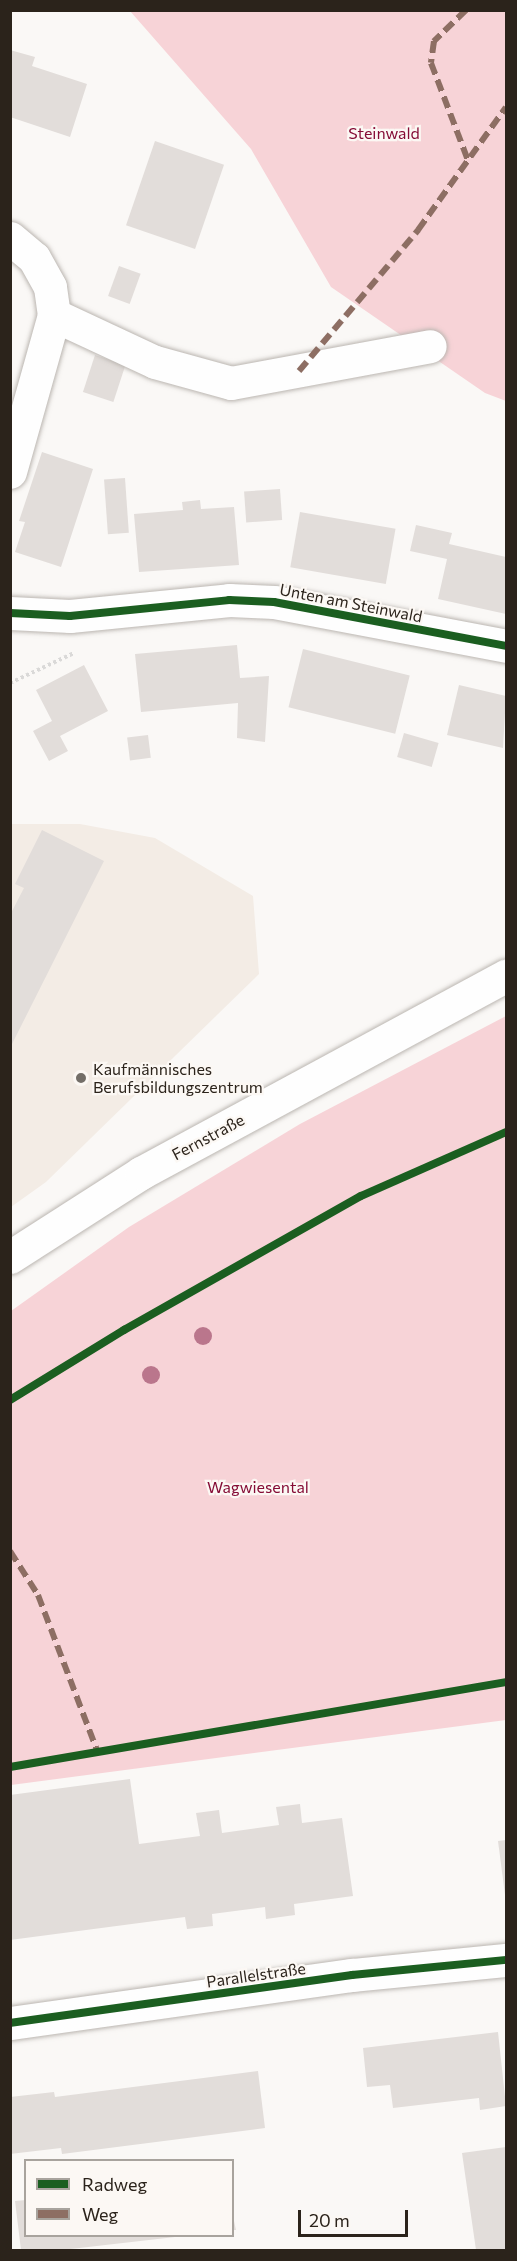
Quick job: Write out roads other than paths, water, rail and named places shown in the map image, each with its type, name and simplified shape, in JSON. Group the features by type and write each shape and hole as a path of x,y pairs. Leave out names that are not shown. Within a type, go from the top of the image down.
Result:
{"street":[{"path":"10,238 34,258 50,287 54,315 10,472"},
{"path":"54,315 155,362 231,383 430,346"},
{"name":"Unten am Steinwald","path":"10,613 70,616 229,600 274,602 507,646"},
{"name":"Fernstraße","path":"10,1257 141,1173 507,976"},
{"name":"Parallelstraße","path":"10,2022 352,1975 507,1960"}],"place":[{"name":"Kaufmännisches Berufsbildungszentrum","path":"81,1078"}],"park label":[{"name":"Steinwald","path":"384,133"},
{"name":"Wagwiesental","path":"258,1487"}]}
